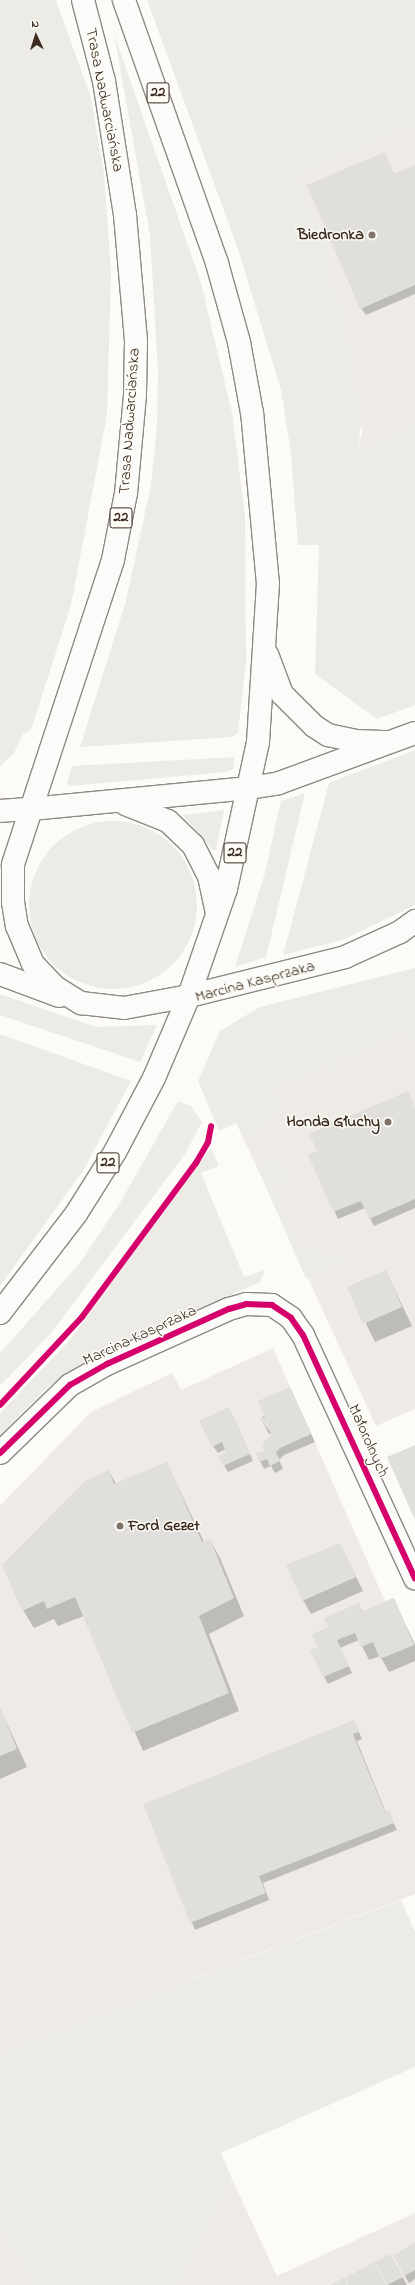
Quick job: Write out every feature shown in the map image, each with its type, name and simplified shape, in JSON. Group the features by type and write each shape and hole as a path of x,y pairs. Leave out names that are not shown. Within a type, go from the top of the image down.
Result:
{"main road":[{"name":"Trasa Nadwarciańska","path":"31,809 113,560 126,493 135,395 136,341 125,215 104,81 83,0"},
{"name":"22","path":"124,0 192,187 239,342 263,505 268,584 258,742 249,788 217,916 189,996"},
{"path":"265,649 282,694 314,726 328,735 356,741 389,742"},
{"path":"0,811 249,788 279,782 415,733"},
{"path":"115,800 168,821 193,845 209,876 217,916"},
{"name":"22","path":"0,899 13,865 31,809"},
{"name":"22","path":"13,865 17,926 28,956 54,987 80,1003"},
{"name":"Marcina Kasprzaka","path":"0,1314 76,1214 115,1152 154,1078 189,996 345,957 400,932 415,921"},
{"path":"0,974 80,1003 124,1008 189,996"},
{"name":"Marcina Kasprzaka","path":"0,1453 70,1385 107,1364 246,1304 272,1305 291,1318"},
{"name":"Małorolnych","path":"291,1318 326,1380 415,1579"}],"shaded area":[{"path":"0,0 56,0 91,98 104,173 111,272 107,415 71,605 31,730 23,734 14,753 0,766"},
{"path":"147,0 415,0 415,126 323,165 299,179 335,263 326,266 349,319 341,323 353,353 362,417 358,448 415,424 415,705 377,719 315,674 319,545 298,545 291,453 281,390 238,249"},
{"path":"114,34 201,283 232,413 245,516 246,662 238,733 232,737 80,747 126,601 151,485 157,426 158,372 150,235"},
{"path":"415,126 415,424 358,448 362,432 353,353 341,323 349,319 326,266 335,262 299,179 323,165"},
{"path":"415,750 415,905 343,940 283,955 329,783"},
{"path":"235,757 233,769 227,772 69,786 67,783 72,766"},
{"path":"305,793 266,957 235,967 265,873 281,801"},
{"path":"224,810 216,849 214,851 183,815"},
{"path":"105,821 121,821 145,827 160,835 173,845 183,858 191,873 196,889 196,921 191,937 183,952 173,965 160,975 137,986 121,989 105,989 81,983 66,975 53,965 43,952 32,929 29,913 29,897 35,873 43,858 53,845 66,835 89,824"},
{"path":"415,968 415,1051 407,1033 336,1064 344,1082 334,1087 326,1068 275,1090 283,1109 254,1135 243,1136 236,1123 219,1131 198,1081 220,1031 260,1007"},
{"path":"0,994 96,1027 157,1025 140,1062 0,1015"},
{"path":"415,1004 415,1409 376,1426 236,1122 259,1044"},
{"path":"0,1034 131,1081 83,1171 0,1286"},
{"path":"178,1101 191,1106 202,1122 185,1154 51,1333 0,1386 0,1353 79,1264 120,1203"},
{"path":"211,1148 219,1166 201,1173 244,1277 265,1270 260,1282 81,1364 48,1387 0,1435 0,1413 69,1341"},
{"path":"270,1153 282,1159 292,1181 276,1188 301,1247 317,1241 327,1255 354,1256 306,1279 257,1166 262,1157"},
{"path":"273,1348 385,1601 394,1598 415,1646 415,1894 0,2052 0,1506 91,1412 172,1373 181,1390"},
{"path":"401,1900 415,1932 415,2067 221,2153 232,2179 178,2285 32,2285 0,2228 0,2052"},
{"path":"232,2179 277,2276 415,2213 415,2285 178,2285"},
{"path":"0,2228 32,2285 0,2285"}],"building":[{"name":"Biedronka","path":"385,152 394,174 415,165 415,285 360,309 307,185"},
{"path":"408,1091 415,1107 415,1199 369,1219 361,1201 333,1212 308,1155 317,1151 309,1134"},
{"path":"386,1270 402,1307 363,1324 347,1287"},
{"path":"290,1387 311,1434 280,1448 276,1452 280,1461 270,1466 267,1459 259,1462 256,1453 264,1450 262,1444 272,1434 260,1419 265,1417 258,1401"},
{"path":"229,1407 250,1454 223,1466 218,1456 226,1452 222,1442 212,1447 199,1421"},
{"path":"415,1445 415,1520 387,1457"},
{"path":"167,1462 202,1542 210,1539 234,1598 199,1616 229,1693 132,1733 75,1597 47,1609 44,1601 22,1611 2,1565 85,1481 109,1470 114,1484"},
{"path":"340,1543 356,1577 302,1601 286,1565"},
{"path":"394,1598 414,1645 380,1659 373,1642 361,1647 355,1633 337,1640 349,1666 323,1677 310,1650 318,1647 312,1634 328,1627 324,1618 359,1603 362,1612"},
{"path":"0,1706 17,1749 0,1756"},
{"path":"354,1720 359,1732 353,1734 385,1812 389,1810 394,1823 259,1876 266,1893 190,1923 143,1804"},
{"path":"415,2243 415,2270 404,2276 393,2255"},
{"path":"390,2254 403,2277 387,2285 375,2262"},
{"path":"374,2262 386,2285 348,2285 345,2278"},
{"path":"344,2278 347,2285 330,2285"}],"cycle path":[{"path":"0,1405 82,1317 196,1163 208,1142 211,1126"},
{"path":"0,1453 70,1385 107,1364 229,1309 246,1304 272,1305 291,1318 303,1335 415,1579"}],"place":[{"name":"Biedronka","path":"372,235"},
{"name":"Honda Głuchy","path":"388,1122"},
{"name":"Ford Gezet","path":"120,1526"}]}
